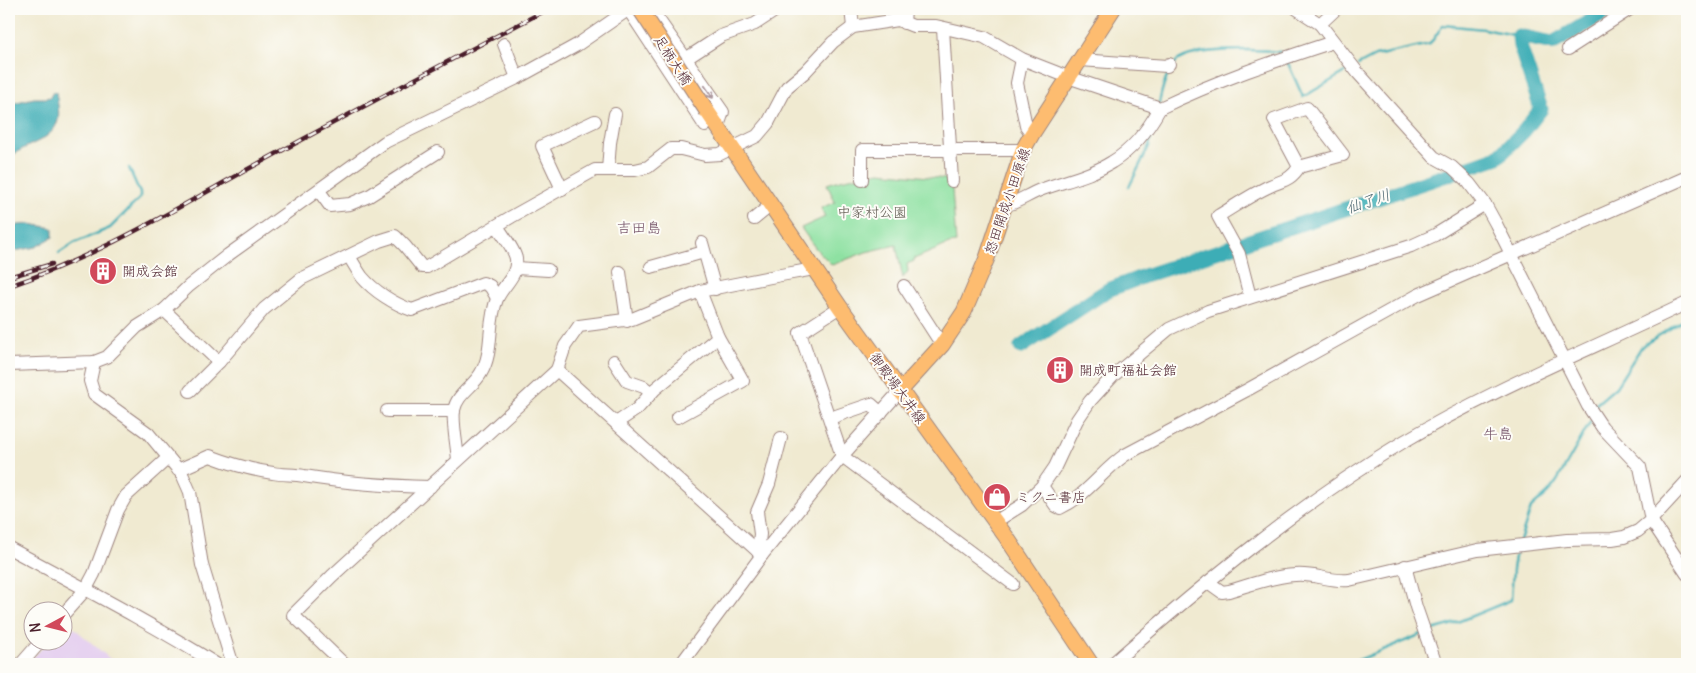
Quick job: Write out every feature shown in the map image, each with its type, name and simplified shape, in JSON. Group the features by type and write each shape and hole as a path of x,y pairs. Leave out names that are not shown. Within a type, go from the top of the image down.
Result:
{"main road":[{"name":"足柄大橋","path":"632,9 710,121"},
{"name":"怒田開成小田原線","path":"900,391 942,345 964,312 987,258 1023,150 1068,77 1114,9"},
{"name":"御殿場大井線","path":"710,121 771,205 840,307 995,522 1091,664"}],"street":[{"path":"9,365 94,362 107,357 137,327 164,310 228,254 319,191 385,142 517,78 577,45 632,9 671,75 710,121 723,112 651,9"},
{"path":"671,75 686,58 721,36 755,24 778,9"},
{"path":"851,9 853,27"},
{"path":"904,23 905,9"},
{"path":"1297,9 1320,24 1358,73 1434,157 1452,168 1469,183 1485,204 1565,359 1584,400 1596,418 1640,467 1651,520 1687,574"},
{"path":"1320,24 1336,9"},
{"path":"1568,49 1630,9"},
{"path":"190,391 219,362 264,309 301,279 380,241 395,236 422,267 426,267 596,170 635,170 648,167 671,149 681,149 705,155 720,154 757,136 768,123 787,87 805,72 833,42 853,27 898,20 914,26 936,26 984,37 1022,59 1068,77 1160,108"},
{"path":"943,28 952,181"},
{"path":"1005,206 1039,190 1111,163 1125,152 1153,121 1160,108 1198,90 1333,42"},
{"path":"504,44 517,78"},
{"path":"1022,59 1017,83 1026,126 1032,134"},
{"path":"1080,60 1167,66 1169,64"},
{"path":"1250,298 1239,254 1218,216 1270,186 1286,181 1299,167 1344,155 1307,108 1274,120 1299,167"},
{"path":"608,170 615,114"},
{"path":"562,189 542,146 595,121"},
{"path":"862,180 862,150 1023,150"},
{"path":"319,191 330,206 350,204 369,196 438,152"},
{"path":"1042,486 1056,506 1060,508 1070,504 1125,455 1239,395 1418,295 1687,176"},
{"path":"995,522 1022,505 1042,486 1055,467 1081,413 1090,401 1113,376 1169,329 1190,318 1411,246 1435,235 1485,204"},
{"path":"754,219 771,205"},
{"path":"458,460 454,411 458,398 480,375 487,362 491,319 497,298 516,268 516,256 497,226"},
{"path":"652,267 703,248 715,289"},
{"path":"349,256 362,277 373,288 403,307 412,310 483,283 490,286 497,298"},
{"path":"516,268 548,270"},
{"path":"344,664 293,615 332,576 557,370 565,346 579,326 627,320 700,291 814,269"},
{"path":"620,272 627,320"},
{"path":"904,286 942,345"},
{"path":"678,416 743,381 718,337 700,291"},
{"path":"1112,664 1208,582 1335,485 1403,442 1455,413 1565,359 1687,303"},
{"path":"840,307 800,333 842,456 857,470 1013,584"},
{"path":"164,310 219,362"},
{"path":"616,423 637,409 651,392 718,337"},
{"path":"614,361 627,381 644,387 651,392"},
{"path":"94,362 90,381 94,394 148,433 182,474 190,492 202,565 231,659 230,664"},
{"path":"557,370 760,554"},
{"path":"681,664 760,554 842,456 900,391"},
{"path":"830,418 871,404 881,413"},
{"path":"387,411 454,411"},
{"path":"760,554 757,512 769,484 781,438"},
{"path":"178,470 210,456 242,468 274,474 375,485 430,487"},
{"path":"72,604 86,588 99,561 118,510 126,496 168,458"},
{"path":"1208,582 1222,592 1229,592 1294,575 1310,575 1336,582 1478,550 1567,540 1616,539 1633,533 1651,520 1687,480"},
{"path":"9,548 86,588 178,640 216,664"},
{"path":"1405,566 1434,664"},
{"path":"22,664 34,650"}],"shaded area":[{"path":"72,626 116,664 27,664 40,650 72,650"}],"green space":[{"name":"中家村公園","path":"880,172 947,179 946,181 952,189 956,243 949,244 914,259 914,261 907,264 908,271 903,278 896,245 866,252 832,265 816,249 801,228 825,217 821,208 835,202 827,184"}],"water":[{"path":"53,92 56,92 59,110 55,128 50,134 22,149 9,159 9,104 34,98 50,97"},
{"path":"30,224 53,228 53,237 36,247 9,252 9,230 18,225"}],"waterway":[{"name":"仙了川","path":"1021,347 1108,290 1147,275 1498,157 1524,131 1541,109 1520,46 1519,36 1553,43 1611,9"},
{"path":"1358,65 1375,56 1430,44 1443,25 1484,29 1519,36"},
{"path":"1159,103 1170,70 1177,61 1185,57 1211,52 1242,50 1280,52 1282,55"},
{"path":"1287,61 1303,97 1351,69"},
{"path":"1129,187 1149,146 1152,131"},
{"path":"59,253 74,243 110,228 140,198 140,193 129,168"},
{"path":"1594,406 1616,387 1642,346 1687,318"},
{"path":"1520,541 1531,508 1548,493 1557,481 1591,421"},
{"path":"1429,631 1450,625 1511,600 1516,551"},
{"path":"1349,664 1422,634"}],"railway":[{"path":"9,286 72,262 132,233 548,9"},
{"path":"9,277 52,264"}],"place":[{"name":"開成会館","path":"103,271"},
{"name":"開成町福祉会館","path":"1060,370"},
{"name":"ミクニ書店","path":"997,497"}],"district":[{"name":"吉田島","path":"639,227"},
{"name":"牛島","path":"1498,433"}]}
